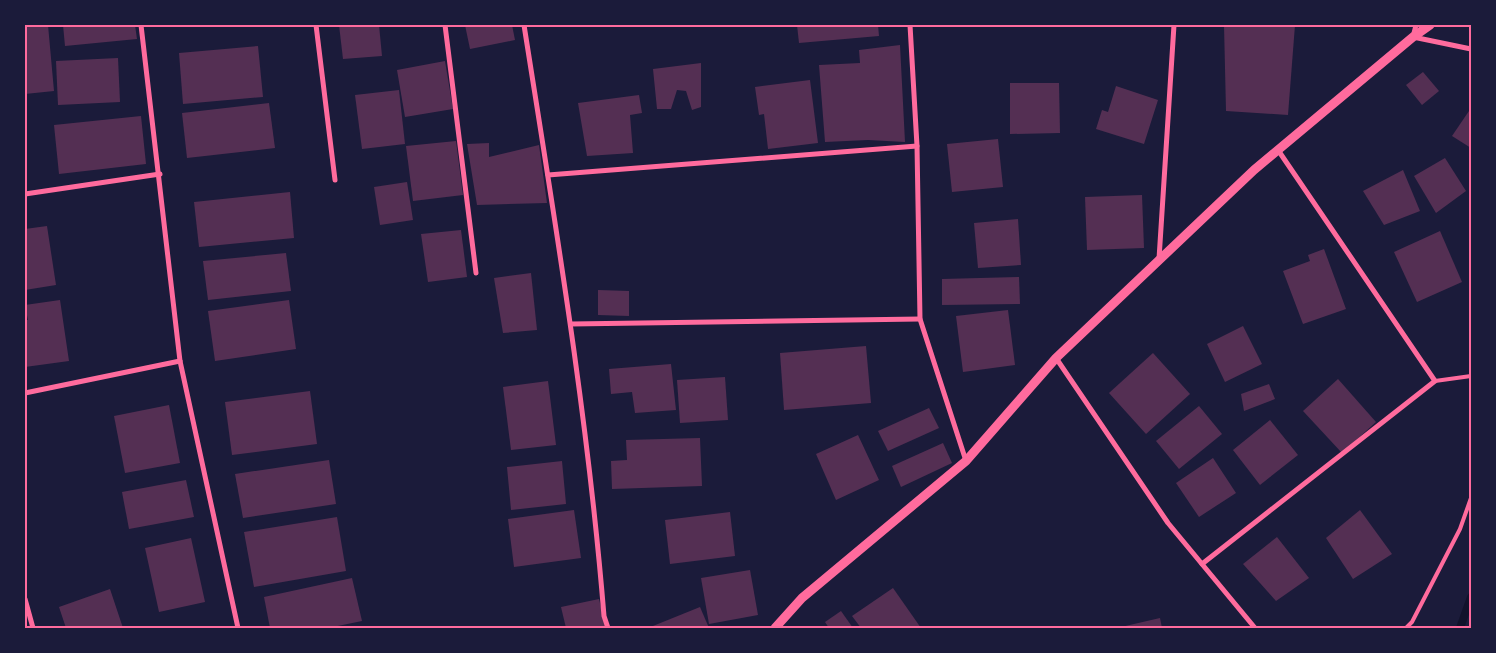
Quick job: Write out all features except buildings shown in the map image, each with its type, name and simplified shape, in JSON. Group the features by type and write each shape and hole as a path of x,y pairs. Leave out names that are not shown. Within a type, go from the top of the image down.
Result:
{"street":[{"path":"141,25 160,174 180,361 238,628"},
{"path":"316,25 334,180"},
{"path":"446,25 476,273"},
{"path":"524,25 571,324 596,518 604,616 608,628"},
{"path":"910,25 917,146 920,319 966,461"},
{"path":"1159,260 1174,25"},
{"path":"1413,37 1416,25"},
{"path":"775,628 802,598 966,461 1056,358 1254,170 1413,37 1430,25"},
{"path":"1413,37 1471,49"},
{"path":"548,175 917,146"},
{"path":"1202,564 1435,381 1278,150"},
{"path":"25,194 160,174"},
{"path":"571,324 920,319"},
{"path":"1056,358 1168,523 1255,628"},
{"path":"25,393 180,361"},
{"path":"25,599 27,618 33,628"}],"lane":[{"path":"1435,381 1471,376"},
{"path":"1406,628 1412,622 1460,529 1471,498"}],"waterway":[{"path":"1460,628 1471,597"}]}
